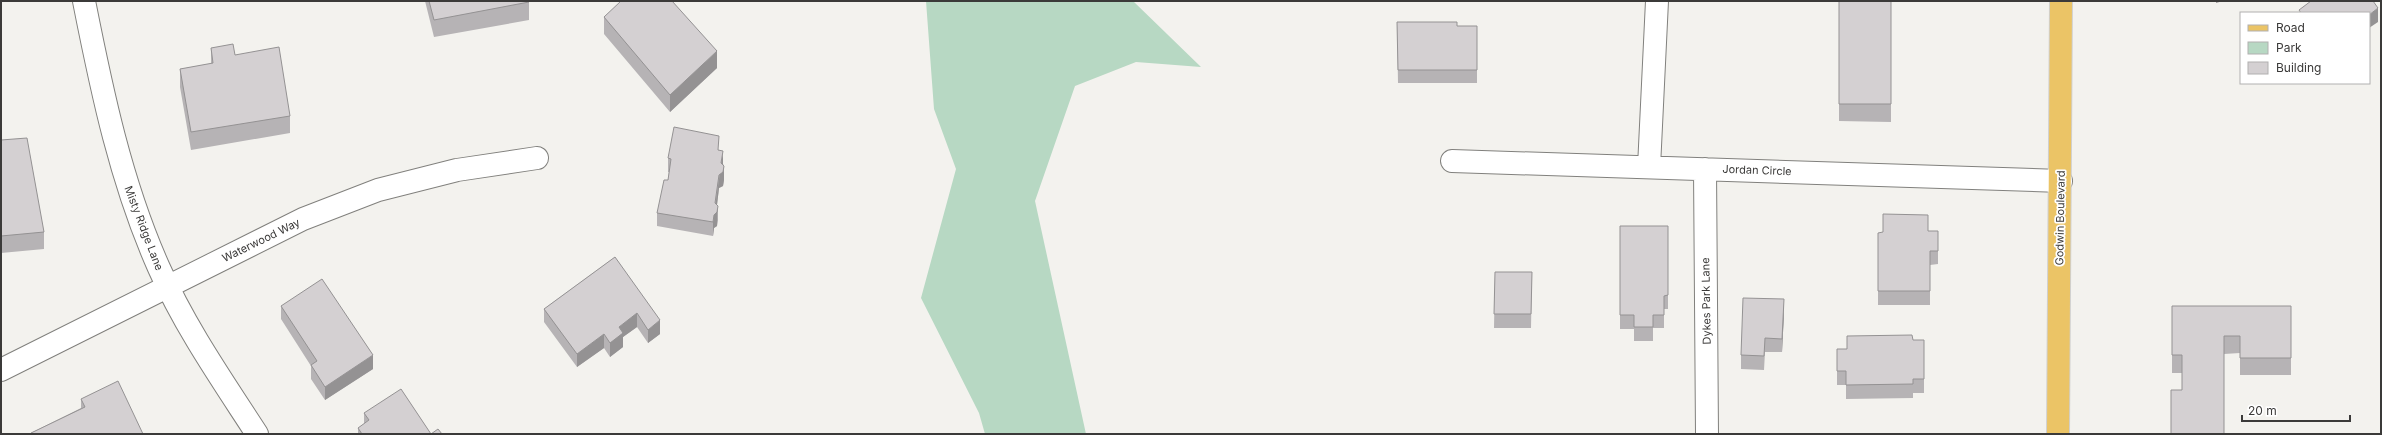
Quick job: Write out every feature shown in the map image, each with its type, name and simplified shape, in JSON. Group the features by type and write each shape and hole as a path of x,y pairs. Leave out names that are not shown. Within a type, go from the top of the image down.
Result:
{"main road":[{"name":"Godwin Boulevard","path":"2058,434 2061,181 2061,1"}],"street":[{"name":"Misty Ridge Lane","path":"84,1 96,63 128,188 168,286 207,359 257,434"},
{"path":"1649,167 1657,1"},
{"name":"Waterwood Way","path":"1,370 303,219 378,190 457,170 537,158"},
{"name":"Jordan Circle","path":"1452,161 2061,181"},
{"name":"Dykes Park Lane","path":"1704,169 1707,434"}],"green space":[{"path":"926,1 1133,1 1201,67 1136,62 1075,86 1035,201 1086,434 985,434 979,413 921,298 956,169 934,109"}],"building":[{"path":"429,1 529,1 529,2 434,20"},
{"path":"621,1 672,1 717,51 670,95 604,17"},
{"path":"1839,1 1891,1 1891,104 1839,104"},
{"path":"2311,1 2373,1 2378,8 2370,14 2370,12 2300,12 2299,10"},
{"path":"1397,22 1457,22 1457,26 1477,26 1477,70 1398,70"},
{"path":"233,44 235,55 279,47 290,116 191,132 180,69 213,63 211,48"},
{"path":"674,127 719,136 718,150 723,151 721,163 724,166 723,172 719,175 715,203 718,206 713,222 657,213 664,180 668,180 671,159 668,158"},
{"path":"27,138 44,232 1,236 1,140"},
{"path":"1883,214 1928,215 1928,231 1938,231 1938,251 1930,251 1930,291 1878,291 1878,233 1883,232"},
{"path":"1620,226 1668,226 1668,295 1664,296 1664,315 1653,315 1653,327 1634,327 1634,315 1620,315"},
{"path":"615,257 660,320 648,330 637,313 619,327 623,333 610,343 604,334 577,354 544,309"},
{"path":"1495,272 1532,272 1531,314 1494,314"},
{"path":"322,279 373,355 325,387 311,365 317,361 281,306"},
{"path":"1743,298 1784,299 1782,339 1765,338 1764,356 1741,355"},
{"path":"2172,306 2291,306 2291,358 2240,358 2240,336 2224,336 2224,434 2171,434 2171,390 2182,390 2182,355 2172,355"},
{"path":"1912,335 1913,340 1924,340 1924,379 1913,379 1913,384 1846,385 1846,371 1837,371 1837,349 1847,349 1847,336"},
{"path":"118,381 143,434 31,433 85,407 81,399"},
{"path":"401,389 431,434 362,434 358,428 369,420 364,413"},
{"path":"438,429 442,434 431,434"}]}
